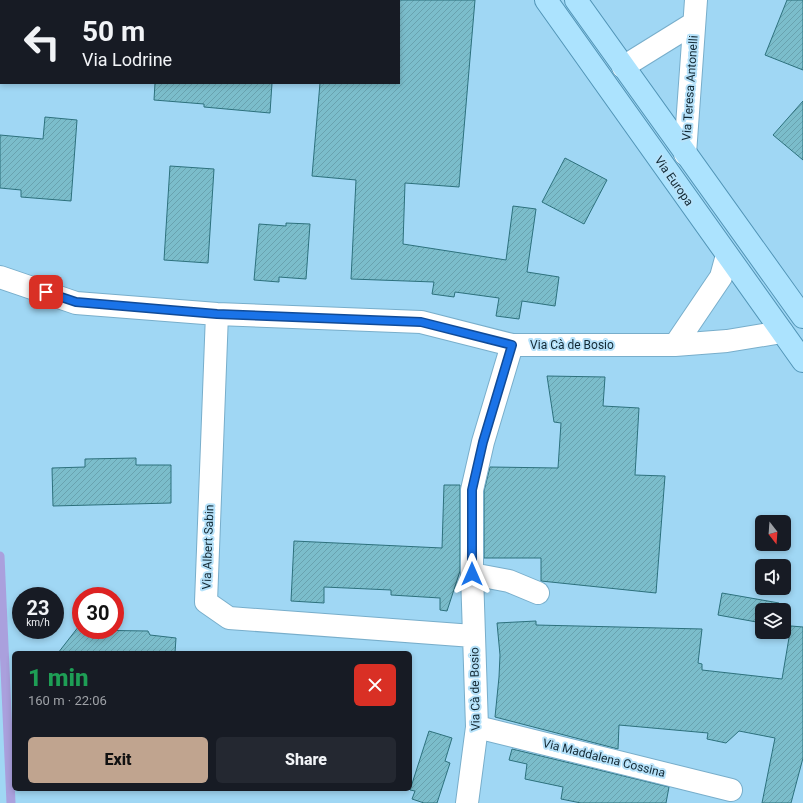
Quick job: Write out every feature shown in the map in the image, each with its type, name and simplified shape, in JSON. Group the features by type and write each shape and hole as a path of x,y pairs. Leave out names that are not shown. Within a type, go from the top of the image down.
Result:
{"main road":[{"name":"Via Europa","path":"546,0 803,361"},
{"name":"Via Europa","path":"576,0 803,317"}],"street":[{"name":"Via Teresa Antonelli","path":"685,154 696,0"},
{"name":"Via Teresa Antonelli","path":"624,67 694,23"},
{"path":"675,345 720,276 727,254"},
{"path":"0,277 76,302 217,314 421,322 512,345"},
{"name":"Via Albert Sabin","path":"217,314 206,602 229,618 473,636"},
{"name":"Via Cà de Bosio","path":"467,803 477,727 473,636 472,490 483,442 512,345 675,345 727,341 782,332"},
{"path":"472,574 509,581 538,593"},
{"name":"Via Maddalena Cossina","path":"477,727 732,790"}],"building":[{"path":"400,0 475,0 459,187 405,183 403,244 506,260 513,206 536,209 527,272 559,277 555,306 522,301 519,319 496,316 499,298 455,292 454,297 432,294 434,282 351,279 356,180 312,176 320,84 400,84"},
{"path":"787,0 803,0 803,70 765,55"},
{"path":"155,84 272,84 270,113 204,107 204,104 154,100"},
{"path":"803,101 803,160 773,135"},
{"path":"45,117 77,120 71,201 21,197 21,190 0,188 0,135 43,139"},
{"path":"565,158 607,180 584,224 542,202"},
{"path":"170,166 214,169 208,263 164,260"},
{"path":"286,223 310,224 306,279 279,277 279,282 254,280 259,224 286,226"},
{"path":"547,376 605,377 603,406 639,408 635,475 665,476 656,593 541,581 541,558 484,558 484,491 490,467 558,468 561,423 554,422"},
{"path":"136,458 136,465 171,465 171,503 53,506 52,468 85,467 85,459"},
{"path":"444,485 460,485 460,571 447,611 440,610 440,598 391,595 391,590 324,587 324,603 291,601 294,541 442,548"},
{"path":"722,593 779,603 755,603 755,622 718,615"},
{"path":"536,621 536,625 702,629 698,663 702,664 702,670 782,679 789,639 791,639 791,626 803,627 803,758 791,803 762,803 775,738 739,731 726,743 707,739 708,733 619,725 618,749 495,717 500,655 497,623"},
{"path":"124,631 148,631 150,635 176,638 175,651 60,651 72,635 72,639 124,639"},
{"path":"429,731 452,738 445,761 450,763 437,803 424,803 412,799 415,791 412,790 412,784"},
{"path":"512,749 669,787 666,803 581,803 561,799 563,787 525,779 527,764 509,760"}],"waterway":[{"path":"0,556 11,803"}],"route":[{"path":"46,292 76,302 217,314 421,322 512,345 483,442 472,490 472,574"}]}
